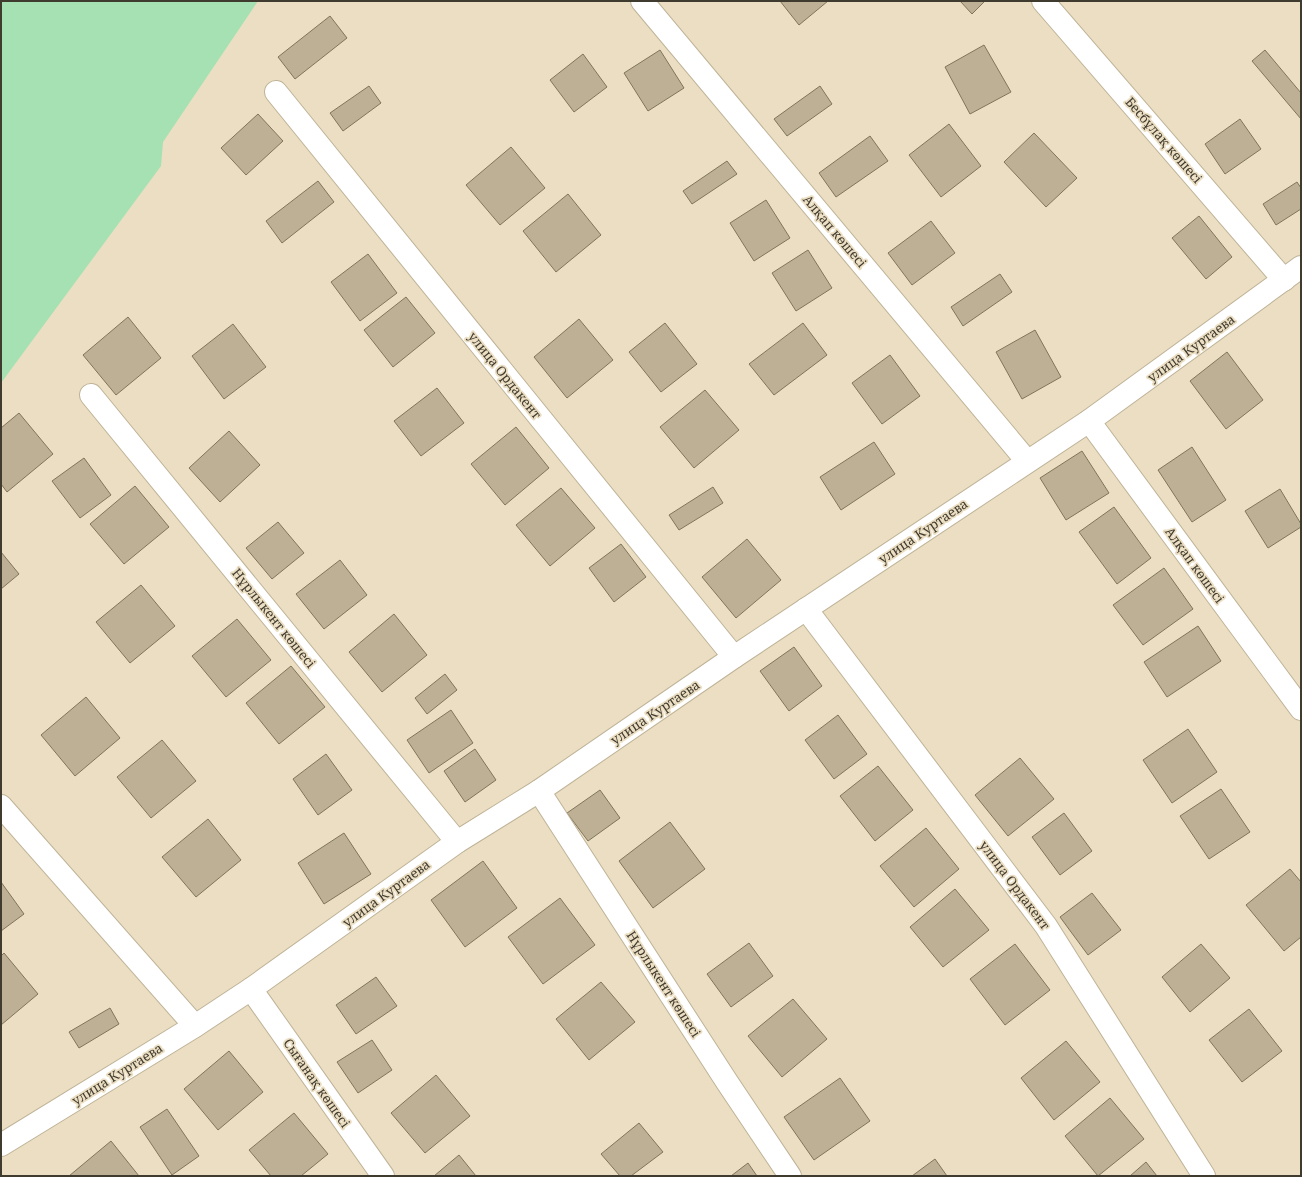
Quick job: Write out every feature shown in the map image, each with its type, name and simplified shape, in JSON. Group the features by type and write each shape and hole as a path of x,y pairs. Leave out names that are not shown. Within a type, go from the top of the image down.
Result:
{"street":[{"name":"Алқап көшесі","path":"642,1 1027,461"},
{"name":"Бесбұлақ көшесі","path":"1043,1 1293,274"},
{"name":"улица Ордакент","path":"276,92 734,657"},
{"name":"улица Куртаева","path":"1,1145 195,1026 251,989 457,842 538,791 734,657 1088,421 1293,274"},
{"name":"Нұрлыкент көшесі","path":"91,395 457,842"},
{"name":"Алқап көшесі","path":"1088,421 1301,709"},
{"name":"улица Ордакент","path":"806,609 1046,926 1204,1176"},
{"name":"Нұрлыкент көшесі","path":"538,791 727,1082 790,1176"},
{"path":"1,806 195,1026"},
{"name":"Сығанақ көшесі","path":"251,989 384,1176"}],"green space":[{"path":"1,1 258,1 163,142 161,166 1,383"}],"building":[{"path":"780,1 828,1 799,25"},
{"path":"960,1 985,1 972,14"},
{"path":"330,16 347,38 295,79 278,57"},
{"path":"984,45 1011,92 970,114 945,67"},
{"path":"660,50 684,88 648,111 624,73"},
{"path":"1265,50 1301,93 1301,119 1252,61"},
{"path":"583,54 607,87 574,112 550,80"},
{"path":"369,86 381,103 343,131 330,113"},
{"path":"820,86 832,104 787,136 774,119"},
{"path":"258,114 283,141 246,175 221,148"},
{"path":"1240,119 1261,149 1225,174 1205,144"},
{"path":"949,124 981,166 941,197 909,155"},
{"path":"1034,133 1077,178 1046,207 1004,162"},
{"path":"870,136 888,161 836,197 819,173"},
{"path":"511,147 545,188 500,225 466,185"},
{"path":"727,161 737,174 692,204 683,191"},
{"path":"318,181 334,202 282,243 266,221"},
{"path":"1297,182 1301,188 1301,209 1276,225 1263,204"},
{"path":"568,194 601,235 556,272 523,231"},
{"path":"766,200 790,238 754,261 730,223"},
{"path":"1199,216 1232,257 1206,279 1172,238"},
{"path":"931,221 955,253 912,285 888,253"},
{"path":"808,250 832,288 796,311 772,273"},
{"path":"368,254 397,293 360,321 331,282"},
{"path":"1000,274 1012,292 963,326 951,307"},
{"path":"406,297 435,333 393,367 364,330"},
{"path":"128,317 161,358 116,395 83,355"},
{"path":"579,319 613,360 567,398 534,357"},
{"path":"665,323 697,364 661,392 629,352"},
{"path":"803,323 827,355 774,395 749,364"},
{"path":"233,324 266,367 224,399 192,356"},
{"path":"1035,330 1061,377 1022,399 996,352"},
{"path":"1227,352 1263,400 1226,429 1190,381"},
{"path":"890,355 920,396 882,424 852,383"},
{"path":"437,388 464,423 421,456 394,421"},
{"path":"705,390 739,430 694,468 660,427"},
{"path":"19,413 53,454 7,492 1,484 1,428"},
{"path":"516,427 549,468 505,505 471,464"},
{"path":"229,431 260,465 220,502 189,468"},
{"path":"874,442 895,474 841,510 820,477"},
{"path":"1192,447 1226,500 1192,522 1158,470"},
{"path":"1082,451 1109,493 1066,520 1040,478"},
{"path":"84,458 111,495 80,518 52,481"},
{"path":"135,486 169,527 124,564 90,524"},
{"path":"713,487 723,503 679,530 669,515"},
{"path":"561,488 595,528 550,566 516,525"},
{"path":"1280,489 1301,524 1301,527 1268,548 1245,511"},
{"path":"1114,507 1151,558 1117,584 1079,532"},
{"path":"278,522 304,553 272,579 246,548"},
{"path":"747,539 781,580 736,618 702,577"},
{"path":"621,544 646,577 614,602 589,568"},
{"path":"1,552 19,574 1,589"},
{"path":"340,560 367,595 324,629 296,594"},
{"path":"1164,568 1193,609 1143,645 1113,605"},
{"path":"141,585 175,626 130,663 96,622"},
{"path":"394,614 427,655 382,692 349,652"},
{"path":"237,619 271,660 226,697 192,656"},
{"path":"1198,626 1221,661 1167,697 1144,662"},
{"path":"794,647 822,686 789,711 760,671"},
{"path":"291,666 325,707 279,744 246,703"},
{"path":"445,674 457,690 427,714 415,698"},
{"path":"86,697 120,738 75,776 41,735"},
{"path":"451,710 473,743 429,773 407,740"},
{"path":"838,715 867,754 834,779 805,740"},
{"path":"1188,729 1217,772 1172,803 1143,760"},
{"path":"162,740 196,781 151,818 117,777"},
{"path":"475,749 496,780 465,802 444,771"},
{"path":"326,754 352,790 318,815 293,779"},
{"path":"1020,758 1054,799 1008,836 975,795"},
{"path":"878,766 913,810 875,841 840,796"},
{"path":"1221,789 1250,832 1209,859 1180,816"},
{"path":"600,790 620,818 588,841 567,813"},
{"path":"1064,813 1092,851 1060,875 1032,837"},
{"path":"208,819 241,860 196,897 162,857"},
{"path":"670,822 705,869 653,908 619,861"},
{"path":"926,828 959,869 914,907 880,866"},
{"path":"344,833 371,874 324,904 298,863"},
{"path":"483,861 517,908 465,947 431,900"},
{"path":"1290,869 1301,882 1301,937 1284,951 1246,905"},
{"path":"1,882 24,914 1,931"},
{"path":"955,889 989,930 943,967 910,927"},
{"path":"1092,893 1121,930 1088,955 1060,917"},
{"path":"560,898 595,945 543,984 508,937"},
{"path":"749,943 773,976 731,1007 707,974"},
{"path":"1015,944 1050,990 1005,1025 970,979"},
{"path":"1201,944 1230,978 1190,1012 1162,977"},
{"path":"4,953 38,994 1,1025 1,956"},
{"path":"376,977 397,1006 356,1034 336,1005"},
{"path":"601,982 635,1022 589,1060 556,1019"},
{"path":"793,999 827,1039 782,1077 748,1036"},
{"path":"110,1008 119,1024 79,1048 69,1032"},
{"path":"1249,1009 1282,1051 1242,1082 1209,1040"},
{"path":"372,1040 392,1070 358,1093 337,1062"},
{"path":"1066,1041 1100,1082 1054,1120 1021,1078"},
{"path":"229,1051 263,1092 218,1130 184,1089"},
{"path":"436,1075 470,1116 425,1153 391,1113"},
{"path":"840,1078 870,1121 814,1160 784,1117"},
{"path":"1110,1098 1144,1139 1098,1176 1065,1136"},
{"path":"167,1109 199,1156 172,1175 140,1127"},
{"path":"294,1113 328,1154 301,1176 271,1176 249,1150"},
{"path":"639,1123 663,1152 631,1176 620,1176 601,1154"},
{"path":"111,1141 139,1176 69,1176"},
{"path":"459,1155 476,1176 434,1176"},
{"path":"935,1159 947,1176 912,1176"},
{"path":"1146,1162 1157,1176 1130,1176"},
{"path":"748,1163 757,1176 731,1176"}]}
